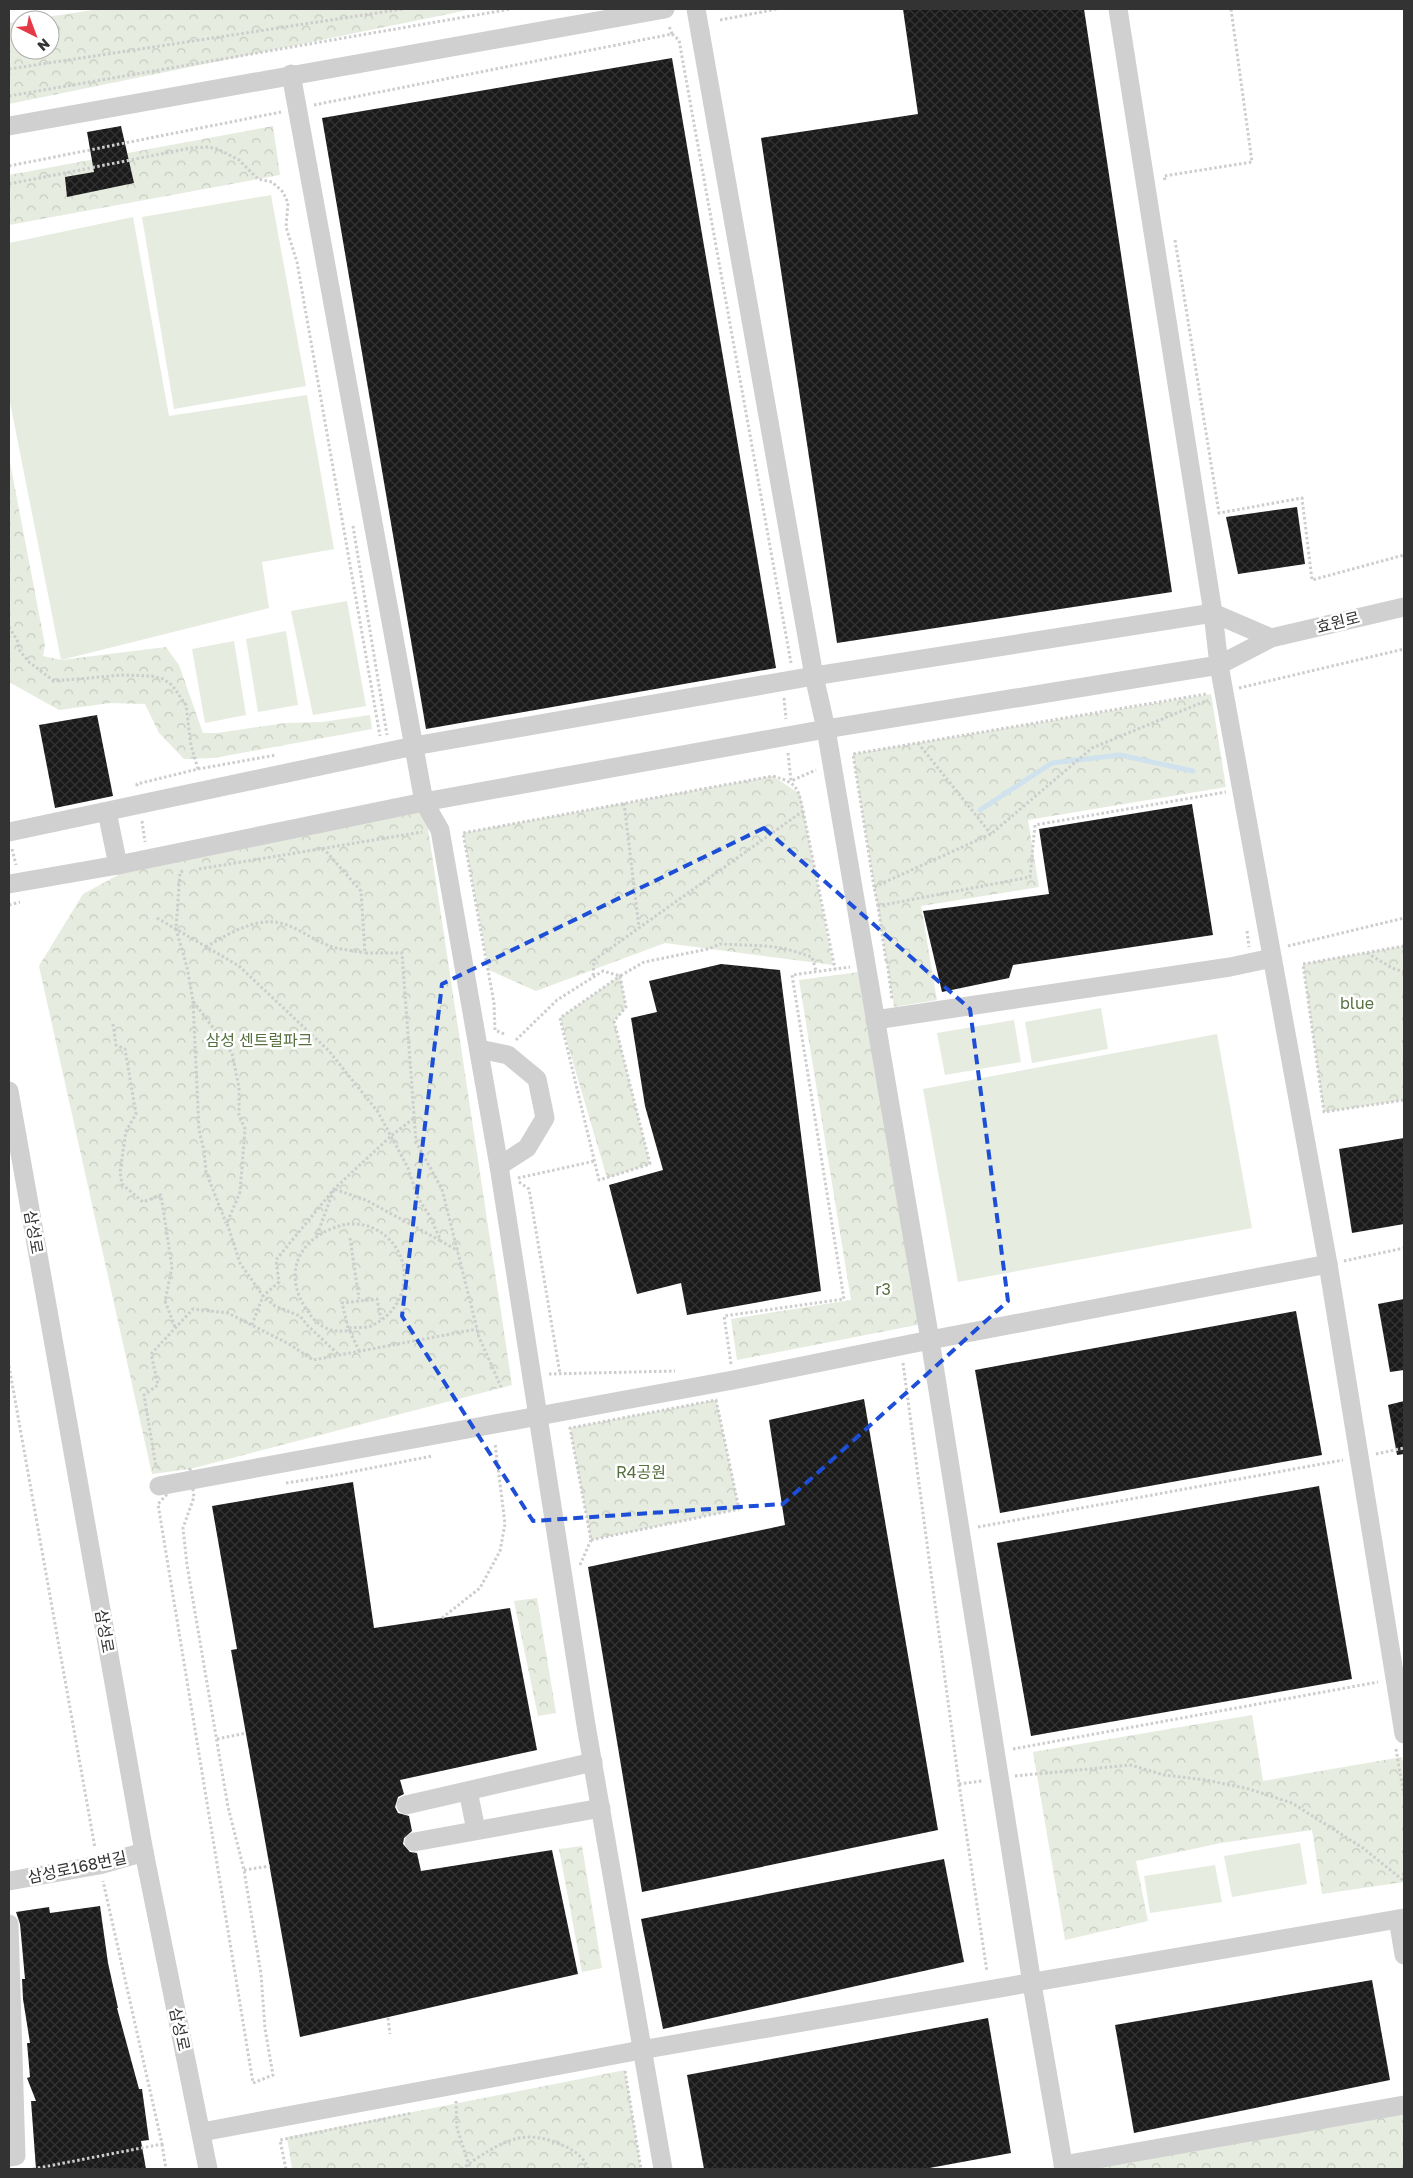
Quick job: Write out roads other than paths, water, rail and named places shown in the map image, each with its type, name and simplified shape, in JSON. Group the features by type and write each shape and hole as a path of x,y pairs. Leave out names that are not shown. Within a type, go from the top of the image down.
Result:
{"street":[{"path":"9,126 291,74 664,9"},
{"path":"696,9 814,676 826,729 930,1340 1032,1984 1063,2167 1404,2105"},
{"path":"1118,9 1213,613 1219,665 1328,1264 1404,1734"},
{"path":"291,74 424,802 440,830 479,1049 593,1762 641,2050 663,2169"},
{"name":"효원로","path":"9,884 118,865 424,802 787,736 1219,665 1271,638 1404,607"},
{"path":"9,832 414,746 814,676 1213,613 1271,638"},
{"path":"107,812 118,865"},
{"path":"875,1020 1230,967 1272,954"},
{"path":"479,1049 508,1055 537,1079 544,1118 527,1148 499,1166"},
{"name":"삼성로","path":"9,1091 144,1852 208,2169"},
{"path":"159,1486 733,1380 930,1340 1328,1264"},
{"path":"406,1805 593,1762"},
{"path":"468,1791 476,1830"},
{"path":"414,1842 601,1808"},
{"name":"삼성로168번길","path":"9,1881 99,1865 144,1852"},
{"path":"202,2132 641,2050 1401,1919 1404,1955"},
{"path":"9,1924 16,2156 9,2157"},
{"path":"9,2164 10,2169"}],"waterway":[{"path":"980,810 1052,763 1120,755 1193,771"}],"park label":[{"name":"blue","path":"1357,1003"},
{"name":"삼성 센트럴파크","path":"259,1040"},
{"name":"r3","path":"883,1289"},
{"name":"R4공원","path":"641,1472"}]}
